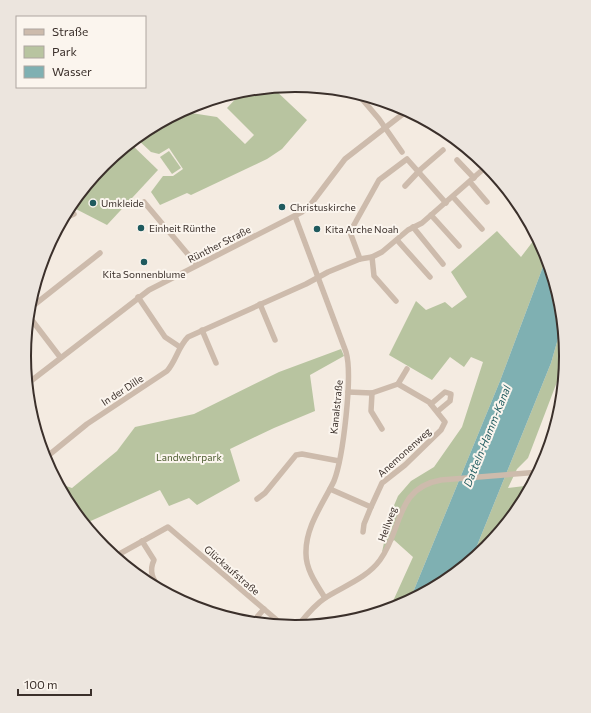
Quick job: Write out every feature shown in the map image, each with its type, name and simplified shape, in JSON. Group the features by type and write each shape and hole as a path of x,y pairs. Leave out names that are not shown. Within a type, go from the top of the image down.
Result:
{"street":[{"path":"363,101 402,152"},
{"name":"Rünther Straße","path":"32,380 138,297 197,265 295,216 311,204 345,159 402,114"},
{"path":"405,186 418,172 444,150"},
{"path":"360,259 350,232 379,180 407,159 446,203"},
{"path":"457,160 486,202"},
{"path":"396,301 374,276 372,257 382,252 413,227 422,223 454,197 484,170"},
{"path":"454,197 482,229"},
{"path":"144,202 197,265"},
{"path":"431,215 459,246"},
{"name":"Kanalstraße","path":"295,216 347,357 349,368 348,392 339,461 330,489 314,521 306,544 308,566 325,598"},
{"path":"413,227 443,264"},
{"path":"397,240 430,277"},
{"path":"36,303 100,253"},
{"name":"In der Dille","path":"50,455 87,424 167,371 174,362 180,347 188,338 202,330 360,259 372,257"},
{"path":"138,297 165,337 180,347"},
{"path":"260,304 276,340"},
{"path":"33,322 60,357"},
{"path":"202,330 216,363"},
{"path":"348,392 372,393 398,384 407,369"},
{"name":"Anemonenweg","path":"364,532 364,524 382,483 404,465 444,427 444,418 431,404 398,384"},
{"path":"431,404 445,392 451,394 450,401 438,411"},
{"path":"372,393 371,410 382,429"},
{"path":"257,500 265,493 296,455 302,454 339,461"},
{"name":"Hellweg","path":"301,621 306,614 325,598 363,576 375,566 389,545 402,508 411,494 428,483 449,479 533,473"},
{"path":"330,489 371,507"},
{"name":"Glückaufstraße","path":"142,541 168,527 277,620"},
{"path":"120,554 142,541 154,560 151,566 151,575 154,579"},
{"path":"256,618 264,609"}],"green space":[{"path":"278,93 307,120 282,149 267,159 191,195 187,193 160,205 151,192 163,176 173,176 183,169 169,148 159,154 151,152 141,142 163,127 192,113 217,117 245,144 254,135 227,108 236,99 261,94"},
{"path":"134,147 158,170 107,225 76,209 86,195 108,169"},
{"path":"169,151 181,168 172,174 160,157"},
{"path":"497,231 521,257 533,241 544,265 500,381 412,594 392,603 413,557 394,540 382,552 390,515 398,496 411,481 434,467 462,427 483,362 471,357 464,367 450,357 432,380 389,355 416,301 426,310 445,302 452,308 467,297 451,272"},
{"path":"559,336 559,377 528,458 517,469 508,488 527,486 505,518 483,544 475,551 551,363"},
{"name":"Landwehrpark","path":"341,349 344,356 310,375 315,411 274,428 230,449 240,481 197,505 189,498 169,506 160,490 89,522 66,489 64,485 72,488 117,451 135,427 194,414 279,372"}],"water":[{"name":"Datteln-Hamm-Kanal","path":"544,265 551,288 558,322 559,336 551,363 475,551 457,566 428,586 412,594 500,381"}],"place":[{"name":"Umkleide","path":"93,203"},
{"name":"Christuskirche","path":"282,207"},
{"name":"Einheit Rünthe","path":"141,228"},
{"name":"Kita Arche Noah","path":"317,229"},
{"name":"Kita Sonnenblume","path":"144,262"}]}
